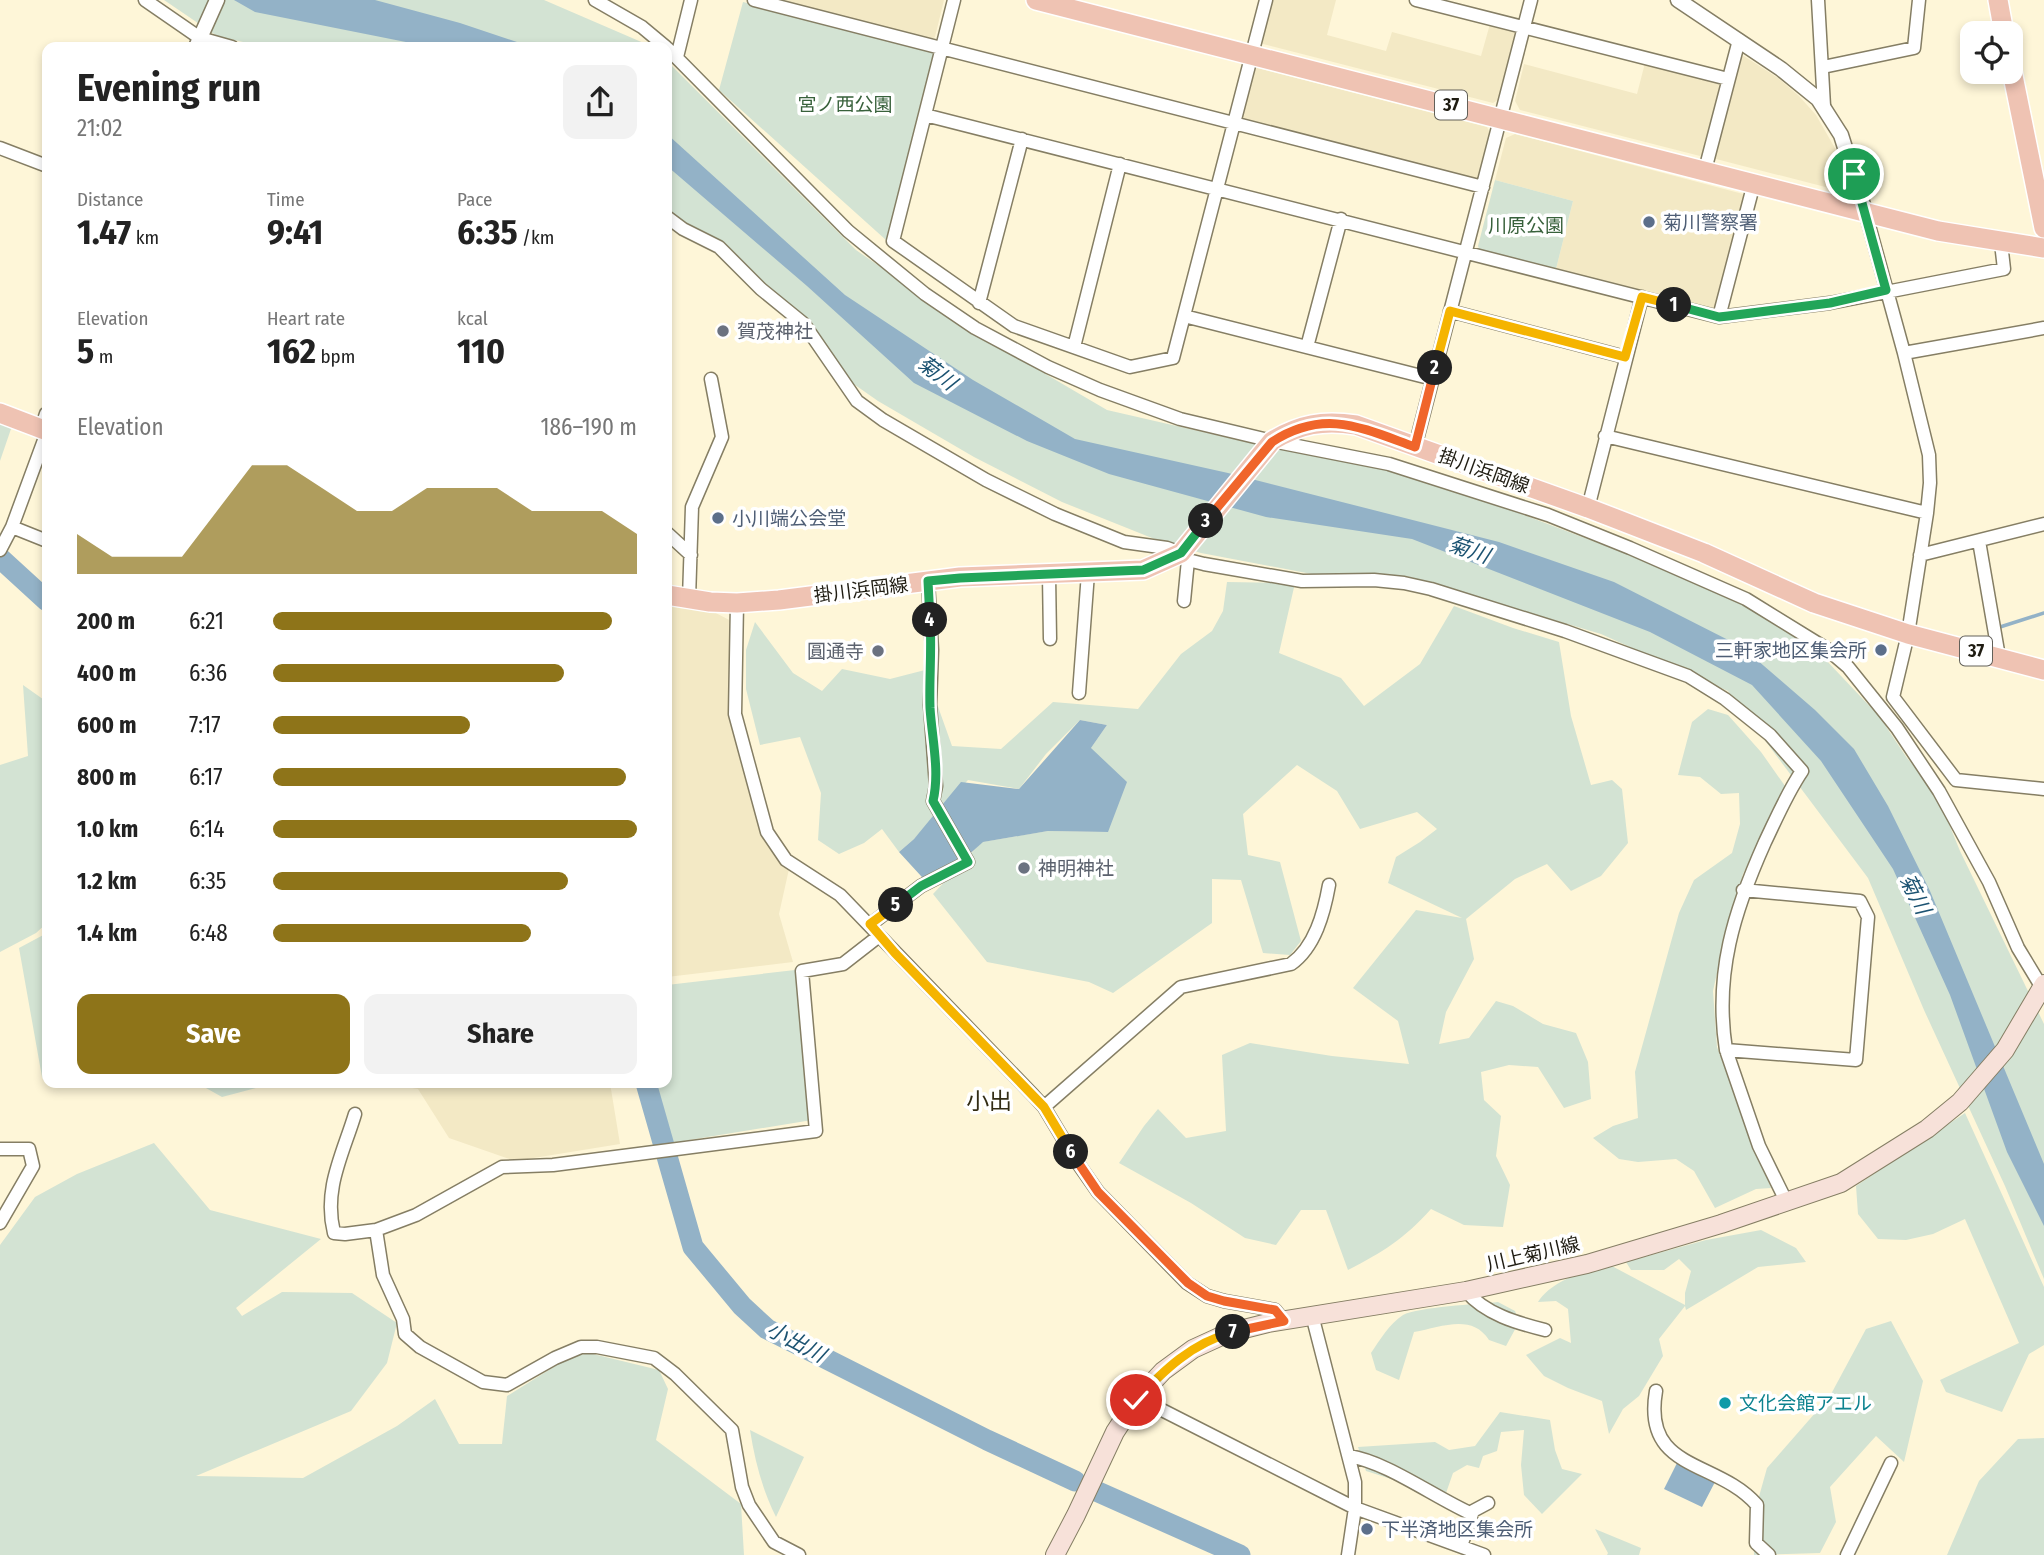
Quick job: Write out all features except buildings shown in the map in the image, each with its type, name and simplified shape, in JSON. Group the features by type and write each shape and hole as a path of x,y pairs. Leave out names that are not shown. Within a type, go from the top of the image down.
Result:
{"main road":[{"name":"37","path":"1037,0 1938,231 2044,248"},
{"path":"1998,0 2002,21"},
{"path":"2015,84 2044,228"},
{"path":"0,413 42,425"},
{"name":"掛川浜岡線","path":"672,596 710,603 737,603 960,578 1143,570 1183,555 1271,443 1286,432 1314,423 1333,421 1356,425 1588,508 1704,553 1814,603 1908,634 2044,670"},
{"name":"川上菊川線","path":"1055,1555 1115,1432 1136,1400 1163,1371 1193,1349 1228,1333 1312,1315 1466,1292 1587,1264 1787,1203 1840,1183 1905,1144 1949,1111 1976,1085 2005,1050 2042,990"}],"street":[{"path":"145,0 199,40 217,0"},
{"path":"595,0 642,27 660,42"},
{"path":"672,46 691,0"},
{"path":"754,0 1483,187"},
{"path":"954,0 893,241 1014,326 1130,367 1172,358 1266,0"},
{"path":"1416,0 1448,4 1524,28 1728,79"},
{"path":"1415,447 1531,0"},
{"path":"1678,0 1797,81 1824,106 1841,135 1865,211 1929,455 1927,513 1908,634 1894,697 1956,780 2044,789"},
{"path":"1818,0 1824,106"},
{"path":"1823,67 1914,48 1919,0"},
{"path":"1705,170 1739,40"},
{"path":"672,53 848,231 925,294 975,328 1048,367 1100,390 1180,419 1271,443 1389,464 1548,515 1726,590 1766,610 1827,649 1848,667 1897,728 1926,771 1989,883 2018,948 2042,990"},
{"path":"925,115 1719,317 1830,303 2004,269 2001,243"},
{"path":"979,303 1022,139"},
{"path":"0,148 42,164"},
{"path":"1073,347 1120,164"},
{"path":"1719,317 1755,183"},
{"path":"1307,347 1341,219"},
{"path":"672,221 719,247 761,289 804,324 857,401 986,480 1055,514 1124,542 1154,545 1183,555 1302,580 1374,580 1430,589 1646,659 1688,676 1712,690 1770,735 1802,771 1788,791 1743,890 1731,935 1721,992 1722,1027 1726,1050 1759,1146 1787,1203"},
{"path":"1588,508 1642,297"},
{"path":"1450,311 1625,357"},
{"path":"1184,316 1433,379"},
{"path":"1904,352 2044,328"},
{"path":"689,599 692,507 722,437 711,379"},
{"path":"1605,436 1927,513"},
{"path":"1,547 12,527 42,438"},
{"path":"1920,555 2044,524"},
{"path":"12,527 42,539"},
{"path":"672,538 691,555"},
{"path":"1979,541 1999,657"},
{"path":"1183,555 1184,601"},
{"path":"1079,693 1088,573"},
{"path":"1049,575 1050,639"},
{"path":"870,924 921,886 968,862 933,801 936,786 930,705 932,650 928,581"},
{"path":"737,603 735,714 768,832 786,860 840,895 1044,1107 1098,1192 1188,1283 1207,1296 1275,1310 1284,1321"},
{"path":"1044,1107 1181,986 1291,964 1300,957 1324,915 1329,885"},
{"path":"1726,1050 1856,1060 1868,917 1860,901 1743,890"},
{"path":"355,1114 332,1182 334,1233 376,1230 416,1215 502,1167 553,1165 816,1131 802,971 843,964 880,936"},
{"path":"0,1149 29,1149 33,1166 0,1223"},
{"path":"376,1230 383,1275 403,1319 405,1334 420,1347 483,1382 507,1385 555,1357 581,1347 634,1353 654,1358 665,1365 732,1430 742,1488 749,1505 774,1542 799,1555"},
{"path":"1466,1292 1475,1302 1507,1319 1545,1330"},
{"path":"1312,1315 1355,1482 1355,1508 1348,1555"},
{"path":"1656,1391 1652,1409 1662,1442 1671,1453 1744,1490 1757,1505 1756,1543 1769,1555"},
{"path":"1136,1400 1160,1409 1355,1508 1484,1555"},
{"path":"1349,1456 1366,1458 1472,1514"},
{"path":"1847,1555 1891,1463"},
{"path":"1461,1546 1472,1514 1488,1503"}],"shaded area":[{"path":"771,0 944,0 935,37 929,41"},
{"path":"1271,0 1336,0 1327,35 1386,51 1392,32 1481,56 1490,24 1515,30 1518,35 1501,98 1493,103 1263,44 1261,39"},
{"path":"1744,56 1778,78 1816,115 1840,157 1848,184 1841,191 1716,159 1713,154 1738,58"},
{"path":"1645,63 1720,82 1722,88 1706,153 1700,156 1520,110 1515,101 1524,64 1637,94"},
{"path":"1257,68 1487,127 1491,135 1480,177 1475,180 1243,121 1241,115 1252,71"},
{"path":"1515,134 1743,194 1745,198 1716,309 1711,310 1556,269 1573,201 1495,180 1506,138"},
{"path":"672,604 712,611 735,623 732,700 758,815 789,869 779,914 793,962 672,976"},
{"path":"412,1088 611,1088 620,1144 515,1161 449,1138 418,1089"}],"green space":[{"path":"164,0 544,0 641,42 243,42 217,36"},
{"name":"宮ノ西公園","path":"743,2 931,50 935,56 886,240 719,90"},
{"path":"672,66 856,250 979,335 1107,410 1255,444 1350,460 1458,490 1659,566 1755,610 1824,658 1879,716 1907,758 1936,792 1960,851 2044,1024 2044,1279 1868,878 1728,691 1601,634 1407,576 1317,575 1201,553 1152,538 1062,502 974,457 878,401 848,380 808,322 716,241 690,229 672,214"},
{"name":"川原公園","path":"1495,180 1573,201 1556,269 1480,251 1478,246"},
{"path":"0,423 12,426 0,461"},
{"path":"1227,582 1295,583 1279,653 1341,678 1364,706 1420,664 1454,606 1559,642 1571,716 1591,785 1612,780 1622,789 1628,843 1601,876 1571,891 1547,864 1515,879 1466,919 1474,959 1446,1012 1439,1044 1469,1038 1496,1001 1513,1006 1543,1024 1576,1033 1588,1062 1591,1099 1564,1108 1538,1067 1509,1065 1481,1072 1484,1100 1501,1116 1496,1156 1510,1185 1503,1227 1464,1225 1431,1209 1393,1244 1348,1270 1326,1210 1301,1210 1276,1245 1245,1238 1191,1203 1119,1163 1158,1109 1186,1138 1226,1131 1222,1055 1250,1043 1332,1056 1409,1064 1398,1021 1353,988 1416,910 1462,918 1388,883 1396,857 1437,829 1417,812 1360,829 1337,791 1297,765 1243,814 1248,855 1280,862 1301,941 1290,955 1263,953 1241,880 1212,879 1212,923 1113,993 1089,982 987,962 933,894 982,842 1048,831 1108,832 1091,748 1107,725 1080,720 1046,754 1019,789 968,780 899,852 882,829 864,843 839,854 818,840 821,793 800,737 760,745 746,689 746,650 755,622 793,673 822,691 842,669 890,679 925,670 952,746 1001,749 1053,702 1138,709 1181,654 1212,631 1223,611"},
{"path":"23,685 42,698 42,928 0,952 0,765 28,756"},
{"path":"1708,709 1728,715 1761,752 1785,786 1743,874 1713,991 1717,1047 1771,1188 1756,1189 1715,1208 1694,1171 1676,1159 1638,1162 1619,1159 1593,1138 1613,1126 1638,1118 1635,1072 1679,913 1694,880 1732,853 1740,824 1739,793 1721,794 1700,777 1678,775 1692,722"},
{"path":"42,936 42,1077 19,948"},
{"path":"795,970 812,1120 671,1143 654,1088 672,1088 672,984"},
{"path":"206,1088 256,1088 222,1097"},
{"path":"1965,1113 2044,1287 2044,1345 2029,1354 2002,1412 1946,1392 1940,1380 2019,1343 1965,1219 1933,1234 1906,1240 1878,1239 1858,1214 1856,1186"},
{"path":"154,1143 210,1210 321,1239 236,1308 242,1316 282,1292 352,1293 397,1323 387,1363 351,1411 196,1476 303,1478 397,1426 435,1399 459,1444 502,1444 507,1396 568,1358 589,1353 659,1370 668,1389 656,1440 741,1504 744,1555 0,1555 0,1245 35,1197 77,1174"},
{"path":"1761,1230 1796,1248 1806,1262 1758,1267 1686,1310 1685,1306 1659,1339 1663,1356 1639,1396 1623,1409 1609,1434 1602,1401 1544,1376 1526,1355 1560,1338 1571,1343 1568,1309 1556,1301 1538,1302 1561,1282 1610,1265 1685,1305 1691,1271 1679,1259 1664,1270 1631,1270 1626,1262 1706,1240"},
{"path":"1498,1302 1515,1311 1519,1322 1506,1346 1489,1340 1474,1327 1465,1324 1445,1325 1414,1332 1399,1380 1376,1370 1371,1353 1389,1328 1403,1315 1434,1308"},
{"path":"1891,1321 1923,1381 1904,1462 1876,1436 1830,1487 1836,1522 1820,1553 1754,1555 1753,1518 1767,1468 1830,1396 1866,1329"},
{"path":"1500,1412 1550,1420 1555,1450 1562,1469 1582,1474 1542,1514 1524,1495 1521,1465 1524,1430 1501,1432 1497,1451 1483,1456 1479,1468 1467,1465 1453,1473 1445,1496 1366,1471 1358,1447 1435,1442 1449,1450 1475,1446"},
{"path":"750,1430 804,1457 776,1517 760,1475"},
{"path":"2044,1438 2044,1555 1947,1555 1979,1481 2018,1439"},
{"path":"1595,1529 1641,1548 1639,1555 1607,1555"}],"water":[{"path":"234,0 375,0 517,42 406,42 255,12"},
{"name":"菊川","path":"672,139 845,295 973,380 1075,439 1228,473 1499,542 1614,582 1742,647 1815,710 1854,749 1888,806 1930,891 2044,1164 2044,1226 2007,1152 1950,995 1893,869 1821,761 1752,685 1650,632 1412,539 1266,517 1109,474 1027,441 914,383 807,286 672,170"},
{"path":"1080,720 1107,725 1091,748 1127,782 1108,832 1048,831 983,842 932,888 899,852 914,839 961,782 1019,789"},
{"path":"1677,1463 1715,1482 1702,1507 1664,1489"}],"waterway":[{"name":"小出川","path":"0,558 42,596"},
{"path":"2000,627 2044,613"},
{"name":"小出川","path":"647,1088 693,1247 742,1306 767,1329 987,1440 1075,1481"},
{"name":"小出川","path":"1096,1491 1240,1555"}],"place":[{"name":"菊川警察署","path":"1649,222"},
{"name":"賀茂神社","path":"723,331"},
{"name":"小川端公会堂","path":"718,518"},
{"name":"三軒家地区集会所","path":"1881,650"},
{"name":"圓通寺","path":"878,651"},
{"name":"神明神社","path":"1024,868"},
{"name":"文化会館アエル","path":"1725,1403"},
{"name":"下半済地区集会所","path":"1367,1529"}],"district":[{"name":"小出","path":"989,1101"}],"route":[{"path":"1136,1400 1163,1371 1193,1349 1228,1333 1284,1321 1275,1310 1207,1296 1188,1283 1098,1192 1044,1107 870,924 921,886 968,862 933,801 936,786 930,705 932,650 928,581 1143,570 1181,553 1272,442 1286,432 1314,423 1333,421 1356,425 1415,447 1450,311 1625,357 1642,297 1719,317 1830,303 1886,290 1854,174"}]}
